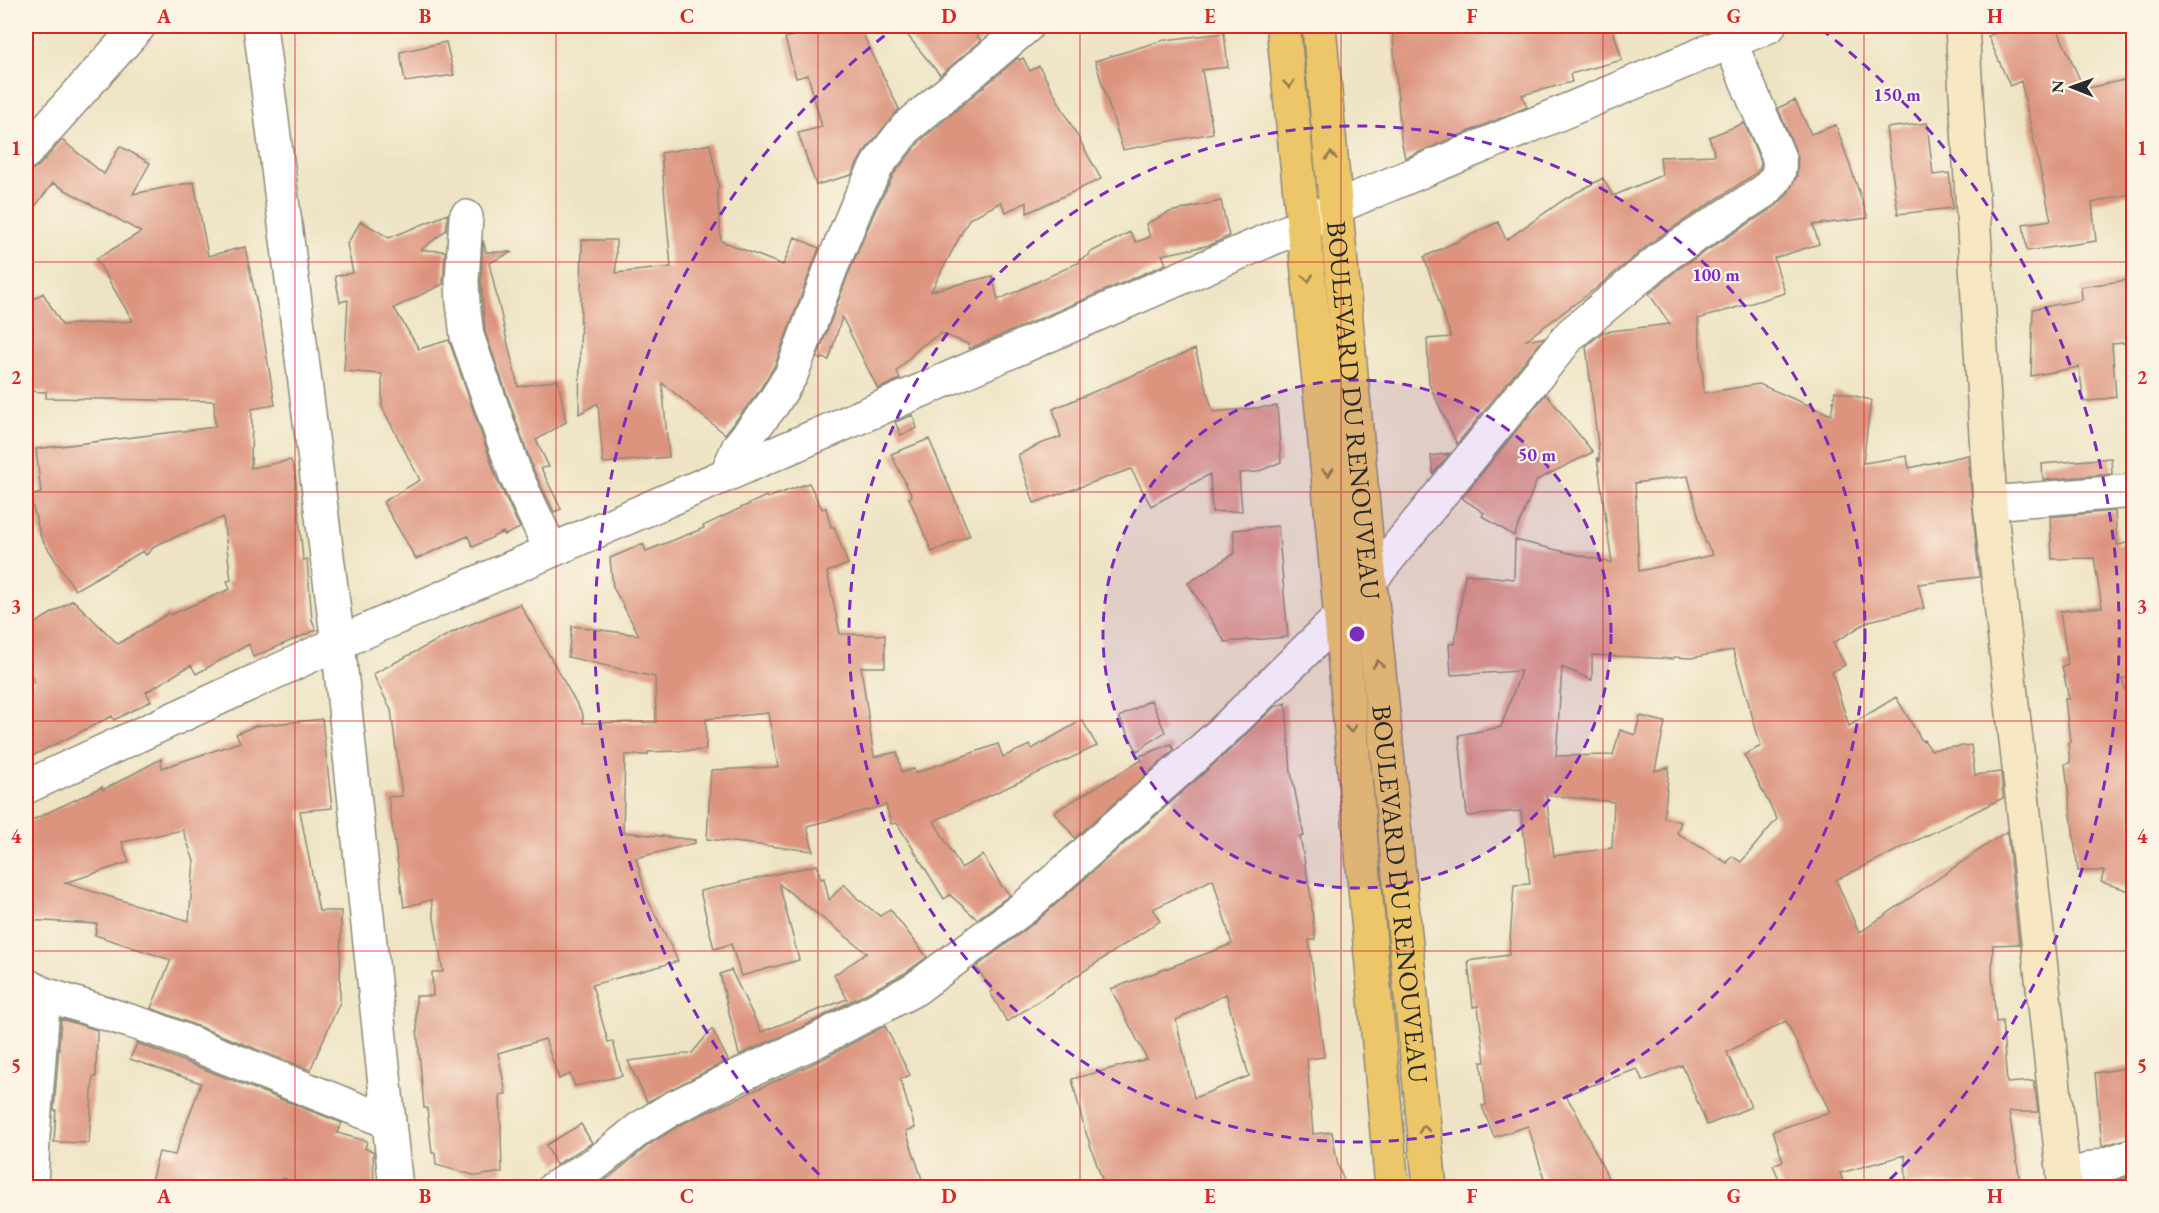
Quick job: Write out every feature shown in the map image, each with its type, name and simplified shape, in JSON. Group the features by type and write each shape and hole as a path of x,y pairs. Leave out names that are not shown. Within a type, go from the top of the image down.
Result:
{"main road":[{"name":"BOULEVARD DU RENOUVEAU","path":"1283,26 1323,420 1392,1188"},
{"name":"BOULEVARD DU RENOUVEAU","path":"1319,26 1370,581 1430,1188"},
{"path":"1962,26 1990,502 2065,1183"}],"street":[{"path":"26,152 139,26"},
{"path":"260,26 338,644 396,1188"},
{"path":"727,473 739,446 772,405 791,375 835,258 859,201 878,164 907,127 1027,26"},
{"path":"26,787 550,550 1303,225 1336,207 1769,26"},
{"path":"1370,581 1571,334 1667,254 1766,190 1775,180 1780,168 1779,158 1730,42"},
{"path":"466,217 462,281 467,336 516,476 550,550"},
{"path":"1990,502 2133,491"},
{"path":"559,1186 598,1162 639,1129 671,1109 814,1042 915,989 1026,906 1220,734 1341,616"},
{"path":"31,1188 35,990 155,1029 389,1122"},
{"path":"2065,1183 2133,1155"}],"building":[{"path":"839,26 859,26 899,109 863,153 851,175 816,185 798,133 822,127 808,75 796,78 785,38"},
{"path":"900,26 969,26 981,41 940,75"},
{"path":"1392,26 1612,26 1622,60 1570,74 1572,82 1522,95 1527,107 1405,158 1401,139"},
{"path":"2013,26 2056,26 2084,89 2133,78 2133,193 2092,203 2096,241 2027,251 2023,224 2051,220 2021,81 2010,86 1988,36"},
{"path":"1224,33 1228,67 1202,70 1213,133 1123,150 1095,61 1164,40"},
{"path":"446,42 454,75 405,82 400,52"},
{"path":"1018,58 1019,60 1023,58 1030,71 1039,66 1101,179 1027,213 1027,202 1006,212 1001,202 969,219 931,291 992,276 998,300 1080,262 1079,260 1089,253 1130,232 1136,242 1150,237 1146,224 1170,212 1221,201 1229,236 1210,245 1162,255 1166,264 969,349 968,344 941,333 920,347 897,371 900,379 878,389 842,317 829,360 817,358 848,275 876,209 894,174 921,140"},
{"path":"1795,100 1811,134 1836,125 1868,218 1813,225 1819,244 1774,258 1785,293 1698,319 1704,393 1759,384 1831,415 1835,391 1871,400 1863,463 1907,456 1909,468 1968,455 1979,577 1918,584 1924,608 1869,621 1833,643 1845,665 1832,672 1849,726 1896,697 1922,741 1924,740 1931,750 1971,745 1975,775 2001,772 2003,798 1836,880 1859,933 2007,831 2019,944 1993,945 1992,974 1996,1022 2002,1021 2007,1083 2034,1081 2038,1112 2009,1112 2021,1188 1978,1188 1976,1183 1906,1184 1905,1155 1840,1173 1845,1188 1783,1188 1773,1165 1783,1161 1773,1131 1830,1112 1786,1021 1727,1052 1751,1107 1707,1125 1682,1065 1643,1081 1637,1069 1565,1095 1575,1110 1613,1188 1547,1188 1528,1126 1494,1137 1482,1106 1486,1105 1481,1062 1485,1062 1478,1006 1473,1007 1468,961 1509,955 1514,885 1530,884 1521,811 1467,816 1459,735 1501,727 1521,671 1451,675 1449,644 1455,644 1465,574 1514,579 1515,540 1612,563 1597,457 1600,462 1586,346 1603,332 1670,324 1649,294 1678,269 1776,206 1787,195 1797,176 1798,157 1778,108","holes":["1688,476 1705,541 1713,555 1639,571 1635,483","1733,650 1761,746 1744,755 1777,819 1741,862 1732,856 1727,863 1677,833 1681,822 1664,818 1669,767 1655,771 1665,722 1640,716 1635,735 1620,730 1613,755 1556,756 1562,667 1592,680 1592,655 1691,658","1546,795 1614,802 1612,848 1554,856"]},
{"path":"1744,123 1761,162 1755,174 1657,238 1595,289 1526,340 1544,338 1457,444 1429,384 1427,339 1451,337 1424,257 1498,222 1506,240 1565,199 1603,178 1613,196 1662,175 1660,157 1715,155 1709,137"},
{"path":"1927,123 1933,175 1949,173 1953,208 1898,214 1886,128"},
{"path":"62,140 104,174 120,146 150,163 133,194 194,182 208,256 245,247 275,405 252,409 251,468 291,460 295,473 303,560 307,559 312,620 316,630 253,657 249,644 196,674 191,665 146,692 151,701 114,720 112,716 26,759 26,685 34,682 26,660 26,629 73,600 118,644 169,613 170,615 230,589 227,581 231,580 223,517 156,545 146,555 143,551 75,590 41,538 30,496 41,493 36,449 215,427 214,401 46,398 46,392 26,391 26,304 43,293 62,325 133,321 96,259 141,232 53,183 26,218 26,170 32,170 40,165"},
{"path":"710,144 719,187 717,188 721,241 783,265 795,237 819,248 774,367 757,394 725,434 662,383 669,457 603,463 598,403 579,414 582,240 616,240 616,273 671,267 661,153"},
{"path":"448,214 446,230 421,250 445,251 443,284 394,308 419,349 449,340 498,482 520,528 505,535 503,532 473,547 468,536 416,559 383,502 420,480 382,407 382,374 344,371 348,300 340,302 335,276 353,273 347,244 361,221 389,238"},
{"path":"483,240 486,252 512,252 489,263 518,387 558,380 566,422 536,440 549,467 541,468 561,509 554,512 533,469 485,332 481,281"},
{"path":"2133,279 2133,342 2112,344 2116,397 2084,402 2079,367 2031,376 2033,309 2082,300 2081,287"},
{"path":"1195,349 1213,412 1277,406 1281,462 1257,472 1239,473 1242,511 1212,512 1210,474 1151,506 1131,469 1034,503 1018,455 1061,437 1053,409"},
{"path":"1546,394 1593,452 1537,480 1514,536 1482,516 1484,513 1462,498"},
{"path":"913,415 917,428 901,435 895,422"},
{"path":"929,439 970,535 932,552 909,498 912,496 891,454"},
{"path":"1450,453 1433,474 1431,456"},
{"path":"2111,458 2112,474 2043,480 2042,464"},
{"path":"809,483 822,509 826,508 831,527 834,527 848,564 827,572 840,634 885,635 885,667 861,667 874,757 897,752 902,772 914,769 915,773 998,744 1003,757 1030,745 1032,749 1082,720 1097,746 934,821 961,868 983,855 1001,885 1010,895 977,919 950,895 944,899 897,823 891,824 886,805 807,826 813,851 707,839 711,770 778,767 768,713 706,719 706,750 625,755 623,832 695,840 695,843 636,858 647,898 678,961 592,985 608,1042 613,1041 622,1076 575,1086 570,1074 559,1079 545,1039 498,1053 506,1094 500,1095 502,1172 477,1176 436,1165 435,1153 432,1153 427,1108 424,1108 416,996 433,996 432,972 443,972 431,900 404,907 388,797 402,796 391,710 373,674 459,629 520,604 583,715 583,723 656,722 655,677 568,657 572,626 639,635 613,587 610,558 643,544 646,551 704,528 703,526 766,496 767,498"},
{"path":"2115,511 2117,545 2133,542 2133,676 2122,679 2133,712 2133,892 2101,882 2104,871 2078,871 2065,764 2070,763 2065,699 2069,699 2062,666 2068,664 2060,611 2102,607 2094,558 2052,559 2050,517"},
{"path":"1278,526 1288,637 1225,642 1188,583 1235,553 1233,530"},
{"path":"1151,700 1165,732 1137,751 1119,717"},
{"path":"1286,703 1291,772 1304,836 1300,837 1311,897 1315,940 1309,940 1324,1057 1307,1059 1313,1134 1332,1132 1338,1166 1347,1188 1105,1188 1084,1127 1072,1079 1147,1059 1111,989 1232,944 1213,879 1153,909 1160,921 1007,1022 990,992 993,991 976,967 1038,920 1232,748 1274,707","holes":["1226,994 1249,1076 1194,1098 1176,1020"]},
{"path":"322,719 332,808 300,811 319,911 341,911 340,1002 310,1070 151,1008 171,960 95,935 97,924 26,920 26,823 102,787 103,790 161,759 162,768 240,742 236,734 255,726","holes":["183,830 194,861 189,921 65,883 129,862 122,842"]},
{"path":"1171,744 1174,750 1075,838 1054,812 1142,760 1140,756"},
{"path":"817,865 821,879 824,878 829,900 844,884 858,899 880,916 890,909 927,957 905,973 806,1025 739,1055 720,974 731,970 761,1032 847,999 834,975 867,953 779,884 799,960 741,976 731,944 714,949 700,891"},
{"path":"61,1019 97,1030 96,1077 93,1077 89,1143 54,1142 56,1110 54,1110"},
{"path":"885,1026 910,1075 900,1079 915,1128 906,1131 925,1188 592,1188 610,1177 650,1144 680,1125 823,1059"},
{"path":"712,1029 728,1060 647,1102 628,1061 692,1053"},
{"path":"137,1043 342,1123 337,1133 367,1141 365,1149 373,1151 374,1188 311,1188 283,1178 282,1188 149,1188 159,1152 175,1155 201,1083 130,1059"},
{"path":"2133,1067 2133,1137 2102,1146 2095,1073"},
{"path":"581,1124 592,1143 556,1165 546,1145"},
{"path":"2133,1175 2133,1188 2106,1188 2106,1184"}]}
